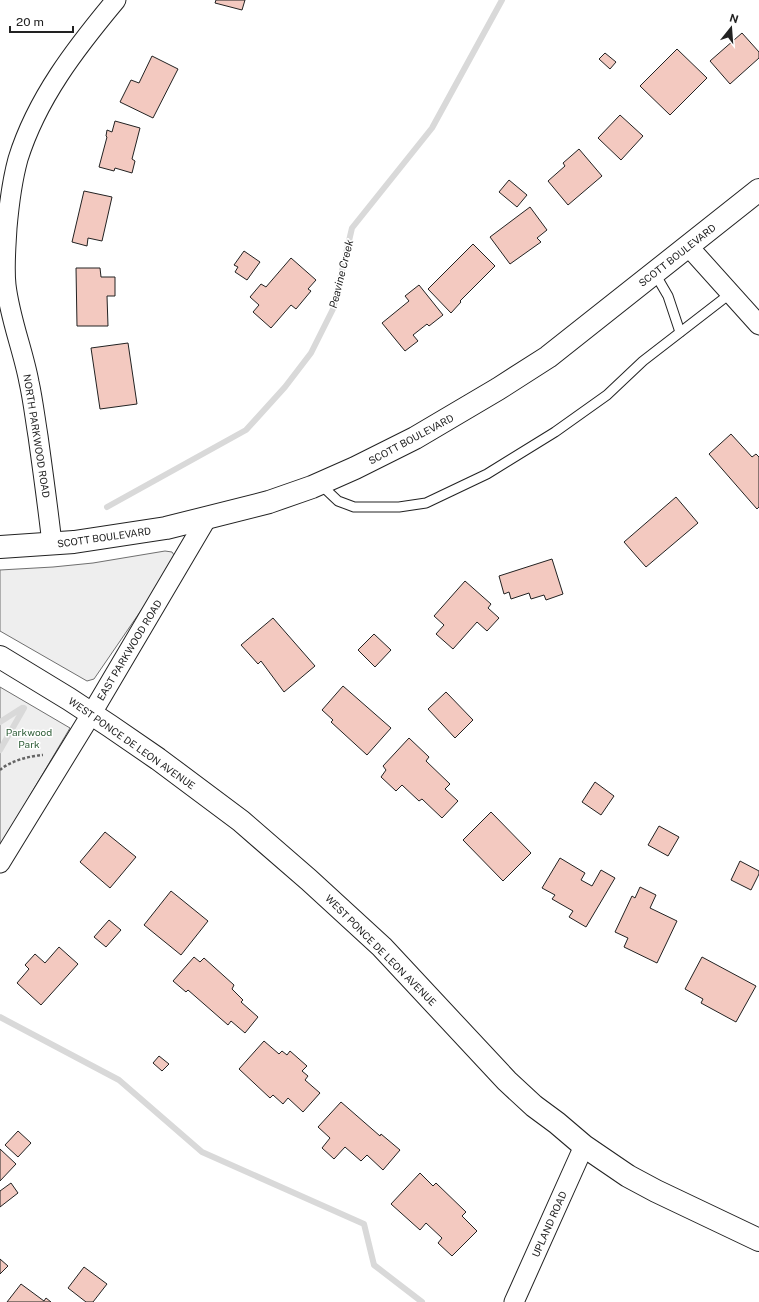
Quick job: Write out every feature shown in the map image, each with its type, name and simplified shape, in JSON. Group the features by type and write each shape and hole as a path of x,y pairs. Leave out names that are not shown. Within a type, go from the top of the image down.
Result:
{"main road":[{"name":"SCOTT BOULEVARD","path":"0,547 52,544 166,528 269,502 355,468 415,438 498,389 548,357 759,190"},
{"name":"WEST PONCE DE LEON AVENUE","path":"0,656 92,713 158,759 241,821 309,880 397,963 507,1081 534,1106 584,1146 628,1176 759,1240"}],"street":[{"name":"NORTH PARKWOOD ROAD","path":"52,544 49,514 29,382 12,321 6,285 8,213 18,159 29,130 44,99 64,66 116,0"},
{"path":"688,246 759,325"},
{"name":"EAST PARKWOOD ROAD","path":"0,863 92,713 207,518"},
{"name":"UPLAND ROAD","path":"514,1302 584,1146"}],"lane":[{"path":"654,272 668,296 680,332"},
{"path":"319,483 338,501 354,507 399,507 426,503 488,474 555,432 607,395 643,361 731,293"}],"path":[{"path":"0,770 6,765 36,756 67,753"}],"green space":[{"path":"165,551 172,552 176,558 175,565 142,609 94,679 87,681 0,631 0,570 93,563"},
{"name":"Parkwood Park","path":"0,687 70,728 0,849"}],"building":[{"path":"216,0 245,0 242,10 215,3"},
{"path":"742,33 759,52 759,58 730,84 710,61"},
{"path":"677,49 707,78 670,115 640,86"},
{"path":"605,53 616,62 610,69 599,59"},
{"path":"152,56 178,69 153,118 120,102 131,80 139,83"},
{"path":"620,115 643,136 621,160 598,138"},
{"path":"115,121 140,128 132,159 135,161 132,173 115,168 114,171 99,167 107,137 107,130 112,132"},
{"path":"579,149 602,176 568,205 548,181 565,166 563,163"},
{"path":"509,180 527,195 517,207 499,192"},
{"path":"84,191 112,197 102,241 88,238 87,246 72,242"},
{"path":"530,207 547,230 537,238 541,242 510,264 490,237"},
{"path":"473,244 495,266 460,301 461,302 451,313 428,289"},
{"path":"244,251 260,262 247,280 235,272 238,267 234,265"},
{"path":"291,258 316,280 308,289 311,291 296,309 291,305 271,328 253,312 259,305 250,297 261,284 266,287"},
{"path":"76,268 100,268 101,277 115,277 115,296 107,296 108,326 77,326"},
{"path":"419,285 443,315 429,326 427,324 413,335 418,341 405,351 382,323 409,301 405,296"},
{"path":"128,343 137,404 100,409 91,348"},
{"path":"731,434 752,457 756,454 759,457 759,507 757,509 709,454"},
{"path":"676,497 698,523 646,567 624,542"},
{"path":"552,559 563,594 546,600 544,595 531,599 529,593 511,599 509,592 504,594 499,576"},
{"path":"465,581 491,604 488,608 499,618 487,631 477,622 453,649 436,634 444,625 434,616"},
{"path":"273,618 315,666 284,692 261,661 258,664 241,645"},
{"path":"374,634 391,650 375,667 358,650"},
{"path":"343,686 391,728 367,755 331,722 333,720 322,710"},
{"path":"446,692 473,720 455,738 428,709"},
{"path":"409,738 429,757 426,761 450,784 445,789 458,801 442,818 422,799 419,801 402,785 396,791 381,777 386,770 383,766"},
{"path":"595,782 614,796 601,815 582,802"},
{"path":"491,812 531,853 503,881 463,840"},
{"path":"659,826 679,837 668,856 648,845"},
{"path":"105,832 136,857 110,888 80,862"},
{"path":"560,858 585,873 581,880 592,886 601,870 615,878 586,927 569,917 573,911 552,899 555,895 542,888"},
{"path":"740,861 759,871 751,890 731,880"},
{"path":"640,887 656,895 650,908 677,921 657,963 624,947 628,938 615,932 632,896 635,898"},
{"path":"171,891 208,921 181,955 144,925"},
{"path":"109,920 121,930 106,947 94,937"},
{"path":"59,947 78,964 41,1005 17,983 29,969 25,965 35,954 45,963"},
{"path":"194,957 200,962 204,958 234,985 232,989 243,1000 241,1002 258,1017 245,1033 231,1021 228,1025 188,990 186,992 173,981"},
{"path":"702,957 756,986 736,1022 701,1003 703,999 685,989"},
{"path":"264,1041 279,1054 282,1051 287,1055 290,1051 307,1066 302,1071 308,1076 305,1080 320,1093 303,1112 288,1098 283,1104 273,1095 270,1098 239,1069"},
{"path":"159,1056 169,1064 162,1071 153,1063"},
{"path":"341,1102 380,1136 381,1134 400,1150 383,1170 367,1155 361,1161 345,1147 334,1159 322,1148 330,1138 318,1127"},
{"path":"18,1131 31,1143 18,1157 5,1145"},
{"path":"0,1149 16,1164 0,1181"},
{"path":"420,1173 433,1186 436,1183 466,1212 462,1216 477,1231 452,1256 438,1243 442,1238 426,1223 420,1230 391,1204"},
{"path":"11,1183 18,1193 0,1207 0,1191"},
{"path":"0,1259 8,1266 0,1274"},
{"path":"84,1267 107,1284 93,1302 86,1302 68,1288"},
{"path":"21,1284 44,1301 46,1298 51,1302 7,1302"}],"waterway":[{"name":"Peavine Creek","path":"107,507 246,430 285,387 311,353 333,309 352,228 432,128 502,0"},
{"name":"Peavine Creek","path":"0,722 22,708"},
{"path":"0,750 24,708"},
{"path":"0,1017 119,1080 202,1152 364,1224 374,1265 422,1302"}]}
